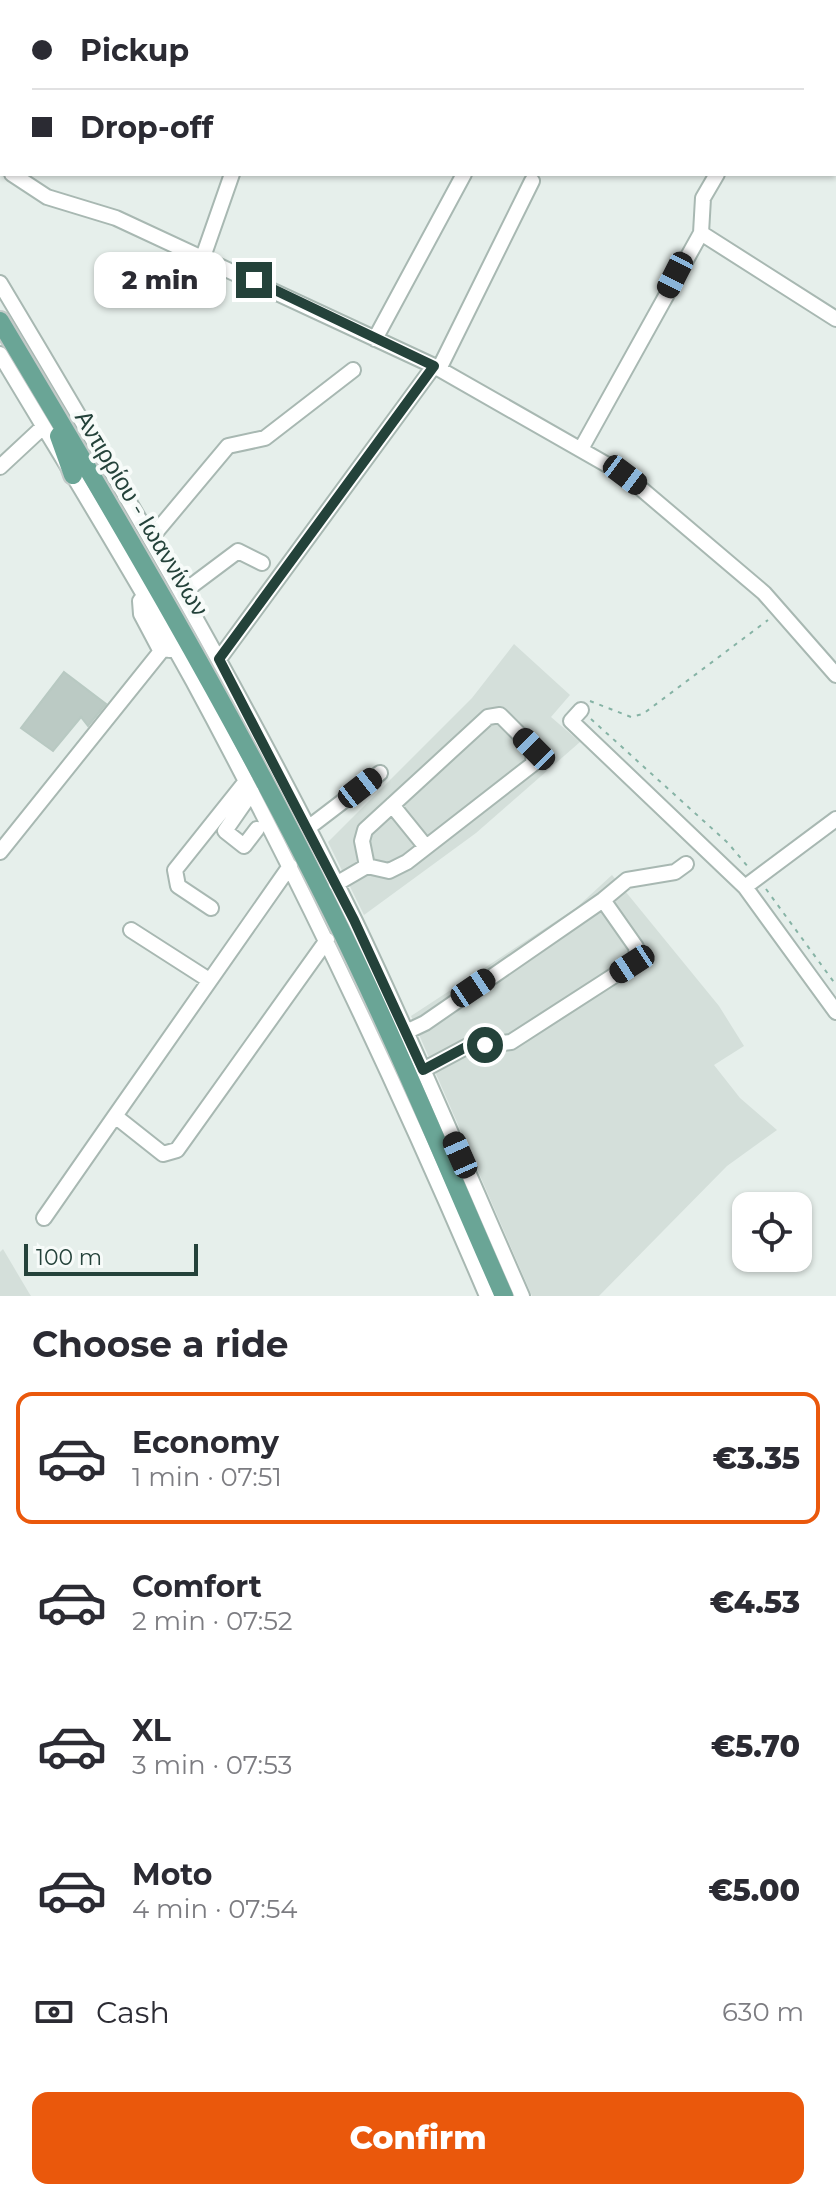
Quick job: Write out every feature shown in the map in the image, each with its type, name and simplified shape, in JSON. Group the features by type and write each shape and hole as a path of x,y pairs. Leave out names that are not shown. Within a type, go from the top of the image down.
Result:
{"main road":[{"name":"Αντιρρίου - Ιωαννίνων","path":"0,321 182,626 309,867 381,1016 504,1296"},
{"path":"45,396 73,475"}],"street":[{"path":"15,176 54,201 116,218 437,368 581,449 658,500 780,610 836,675"},
{"path":"203,257 231,176"},
{"path":"375,339 463,176"},
{"path":"581,449 701,233 703,198 716,176"},
{"path":"219,659 437,368 532,181"},
{"path":"701,233 836,319"},
{"path":"0,283 151,538 308,828 406,1032 522,1296"},
{"path":"0,355 145,595 168,649 249,786 327,940 487,1296"},
{"path":"151,538 228,446 265,438 353,370"},
{"path":"0,467 43,427"},
{"path":"182,593 238,551 262,563"},
{"path":"0,852 168,649"},
{"path":"581,710 571,721 745,887 836,1012"},
{"path":"336,884 367,866 389,871 426,847 533,764 534,749 500,715 488,717 363,835 367,866"},
{"path":"308,828 380,773"},
{"path":"249,786 225,831 244,846 257,829"},
{"path":"211,908 178,886 175,870 249,786"},
{"path":"392,805 426,847"},
{"path":"745,887 836,819"},
{"path":"406,1032 425,1023 603,900 627,880 675,872 686,864"},
{"path":"44,1218 290,866"},
{"path":"423,1070 466,1047 511,1042 632,964 637,957 636,947 603,900"},
{"path":"131,930 209,980"},
{"path":"115,1116 163,1154 177,1150 327,940"}],"path":[{"path":"581,710 589,701 631,717 643,714 780,610"}],"shaded area":[{"path":"514,644 570,695 551,717 580,742 476,833 364,915 328,842 472,698"},
{"path":"612,875 719,1006 744,1046 714,1065 740,1098 777,1130 727,1166 599,1296 532,1296 411,1016 576,908"},
{"path":"3,1249 31,1296 0,1296 0,1252"}],"building":[{"path":"64,672 106,704 88,726 81,717 53,751 21,728"}],"route":[{"path":"254,280 434,366 219,659 354,920 423,1070 466,1047 485,1045"}]}
